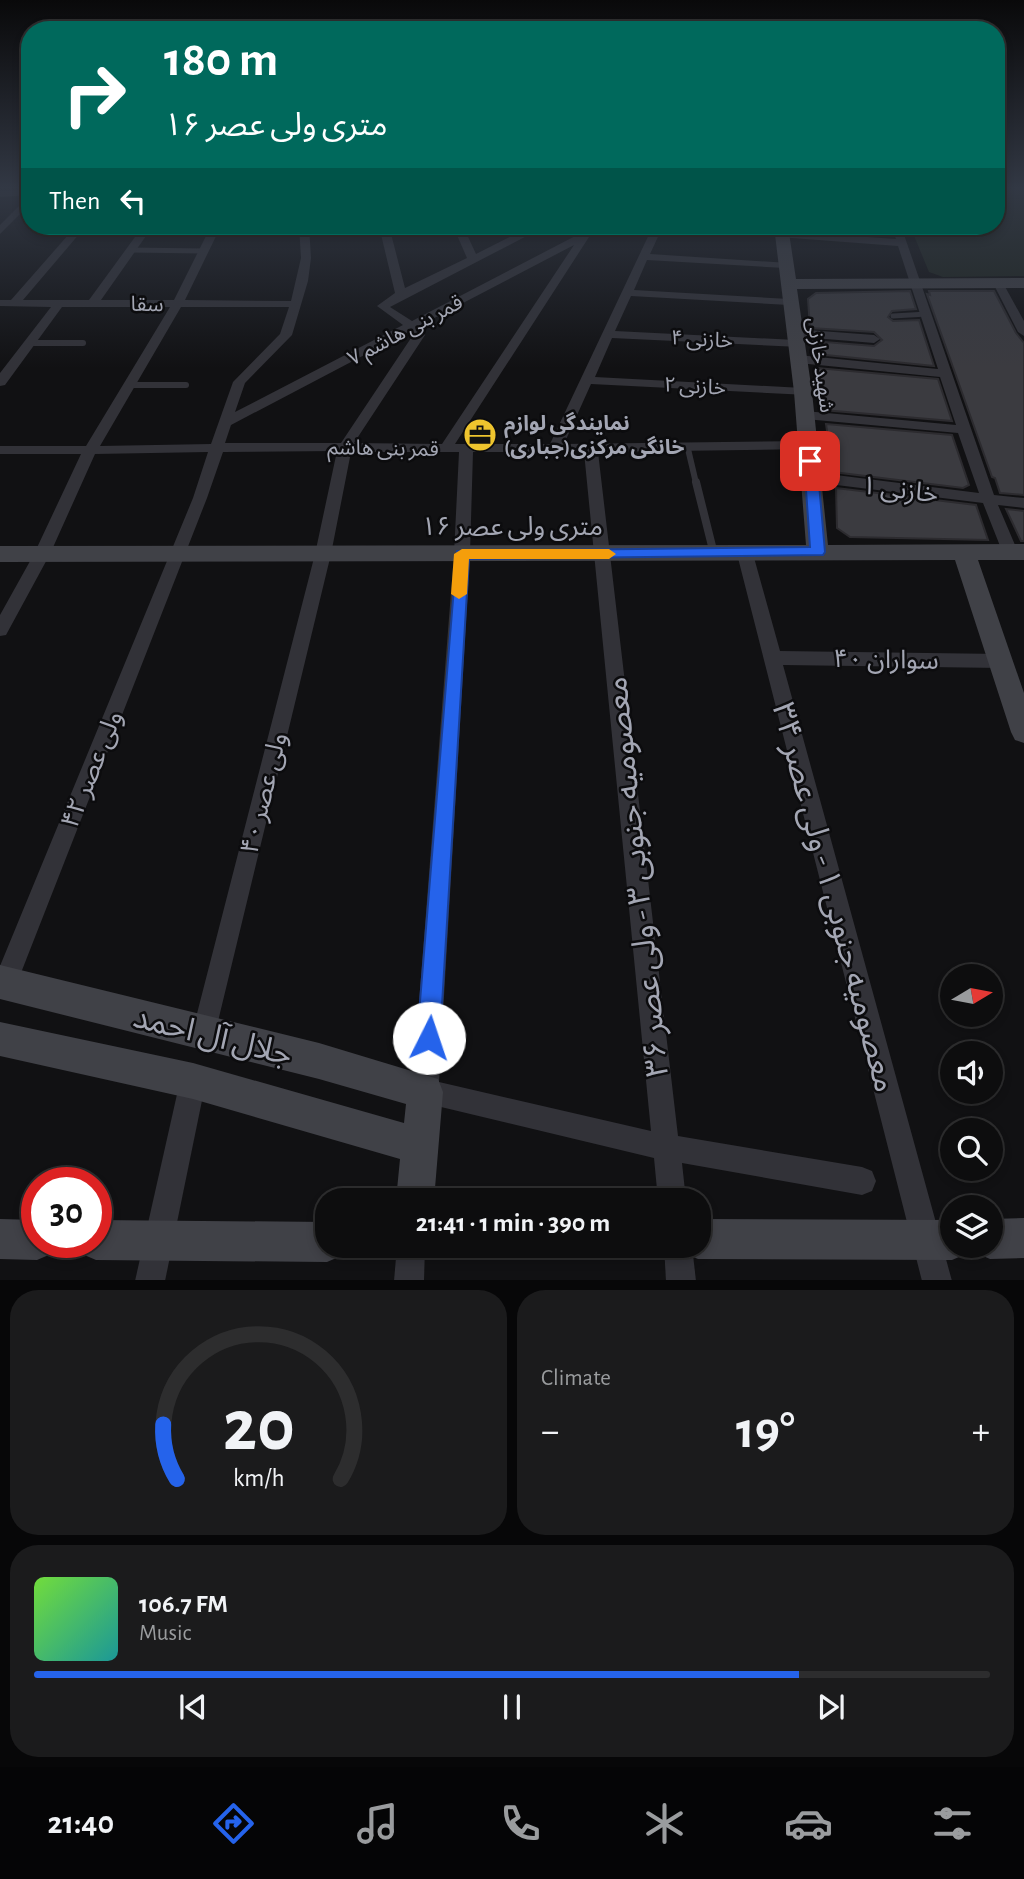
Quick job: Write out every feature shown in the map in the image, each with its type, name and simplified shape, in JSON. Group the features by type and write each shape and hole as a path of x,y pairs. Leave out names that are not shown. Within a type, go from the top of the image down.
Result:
{"street":[{"path":"13,304 62,248"},
{"path":"0,630 42,554 90,451 177,305 205,248"},
{"name":"ولی عصر ۴۲","path":"3,983 178,554 239,382 286,335 306,258 305,248"},
{"path":"389,248 401,294"},
{"path":"468,248 473,259"},
{"path":"345,447 419,335 413,326 388,312 383,306 401,294 495,248"},
{"name":"قمر بنی هاشم ۷","path":"225,424 556,248"},
{"path":"445,449 576,248"},
{"path":"555,449 649,248"},
{"name":"شهید خازنی","path":"783,248 803,392 818,552"},
{"path":"904,248 988,500 1017,552"},
{"path":"92,304 131,250"},
{"path":"645,257 786,274 917,283 1024,283"},
{"path":"998,283 1024,332"},
{"path":"628,293 789,302"},
{"name":"سقا","path":"0,303 295,304"},
{"path":"0,382 59,303"},
{"name":"خازنی ۴","path":"609,334 796,345"},
{"path":"796,345 874,339"},
{"path":"796,345 946,374"},
{"name":"خازنی ۲","path":"587,380 803,392"},
{"path":"805,415 965,430"},
{"name":"قمر بنی هاشم","path":"0,450 90,451 218,447 688,449 808,445"},
{"name":"ولی عصر ۴۰","path":"204,1033 323,554 345,447"},
{"path":"416,1188 462,554 466,449"},
{"name":"معصومیه جنوبی ۳ - ولی عصر ۳۶","path":"591,449 670,1188"},
{"name":"خازنی ۱","path":"812,477 1024,503"},
{"path":"964,552 1024,732"},
{"name":"۱۶ متری ولی عصر","path":"0,554 1017,552"},
{"name":"معصومیه جنوبی ۱ - ولی عصر ۳۴","path":"745,554 772,658 940,1240 937,1280"},
{"name":"سواران ۴۰","path":"772,658 1001,661"},
{"name":"جلال آل احمد","path":"3,983 319,1061 425,1092"},
{"name":"جلال آل احمد","path":"0,1039 193,1081 420,1146"},
{"path":"150,1280 193,1081"},
{"path":"425,1092 664,1147 862,1181"},
{"path":"1003,1238 1024,1238"},
{"path":"0,1239 21,1240"},
{"path":"711,1239 940,1240"},
{"path":"112,1240 315,1242"},
{"path":"409,1280 410,1258"},
{"path":"679,1258 681,1280"}],"lane":[{"path":"131,250 203,251"},
{"path":"893,316 927,314"},
{"path":"29,343 83,343"},
{"path":"129,385 186,385"},
{"path":"688,449 714,554"}],"shaded area":[{"path":"919,248 1024,248 1024,276 943,277 929,272"}],"building":[{"path":"910,291 916,309 892,311 888,317 893,321 919,320 934,366 816,354 813,341 874,346 882,340 874,332 810,328 808,299 816,293"},
{"path":"929,291 994,291 1024,343 1024,495 1000,493 995,478 992,477 927,294 930,295"},
{"path":"817,368 938,379 952,421 823,410"},
{"path":"826,424 952,435 969,485 963,488 833,472"},
{"path":"836,488 976,505 988,540 850,537 837,528"},
{"path":"1006,509 1024,511 1024,541 1021,541"}],"slow traffic":[{"path":"459,594 462,554 609,554"}],"place":[{"name":"نمایندگی لوازم خانگی مرکزی(جباری)","path":"480,435"}],"route":[{"path":"429,1038 462,554 818,552 810,461"}]}
